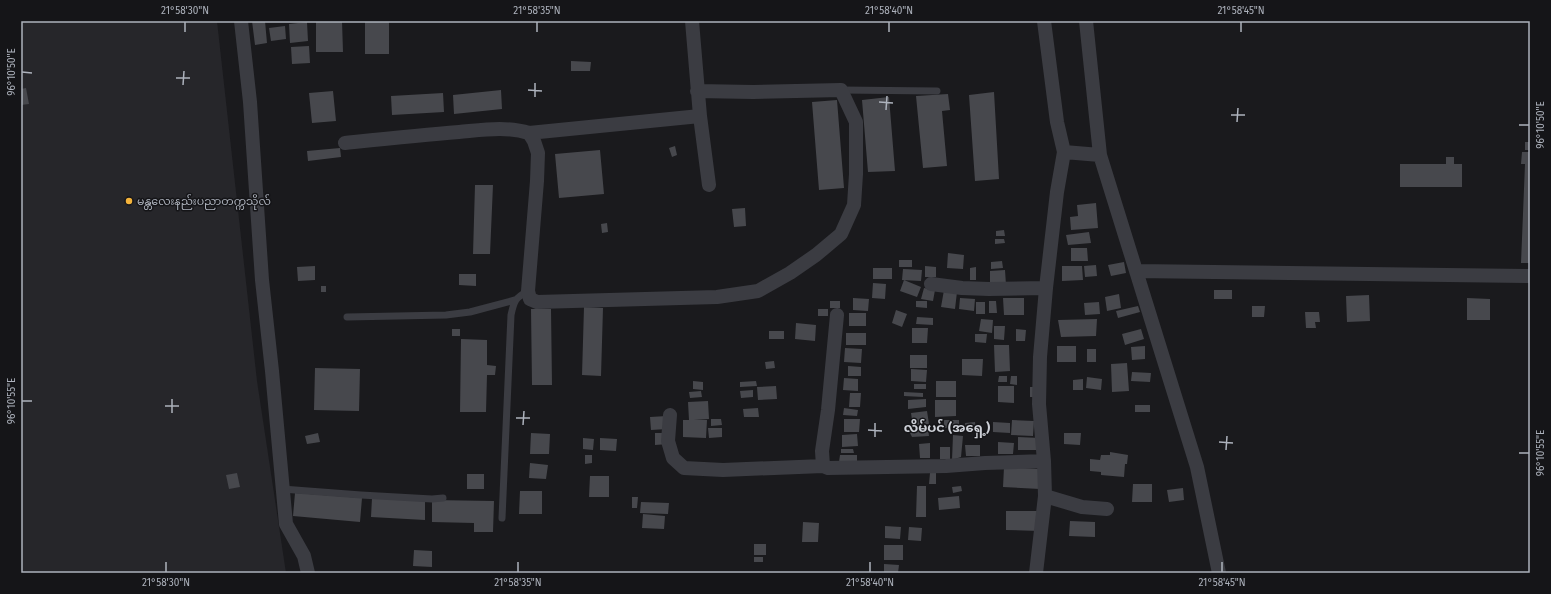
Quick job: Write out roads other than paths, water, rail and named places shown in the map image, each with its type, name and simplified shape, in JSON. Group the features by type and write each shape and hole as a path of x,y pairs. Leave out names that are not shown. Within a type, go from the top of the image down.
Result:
{"street":[{"path":"241,21 250,102 262,280 286,524 304,556 308,573"},
{"path":"692,21 697,91 709,185"},
{"path":"1036,573 1045,496 1040,404 1040,373 1046,288 1057,192 1064,152 1057,122 1044,21"},
{"path":"1086,21 1100,155 1197,467 1219,573"},
{"path":"529,132 538,153 528,291 530,299 537,302 717,297 758,291 790,273 816,255 841,234 854,205 856,174 856,122 841,90 753,92 697,91"},
{"path":"345,143 413,135 491,129 518,129 529,132 700,116"},
{"path":"1064,152 1100,155"},
{"path":"1136,271 1530,276"},
{"path":"931,284 982,289 1046,288"},
{"path":"823,466 822,451 828,410 837,315"},
{"path":"670,415 668,441 673,458 684,468 723,470 823,466 828,468 880,468 1044,461"},
{"path":"1045,496 1082,507 1107,509"}],"lane":[{"path":"841,90 937,91"},
{"path":"502,518 511,315 515,300 518,296 528,291"},
{"path":"347,317 446,315 470,312 515,300"},
{"path":"282,489 361,495 443,498"}],"place":[{"name":"မန္တလေးနည်းပညာတက္ကသိုလ်","path":"129,201"}],"district":[{"name":"လိမ်ပင် (အရှေ့)","path":"947,427"}]}
